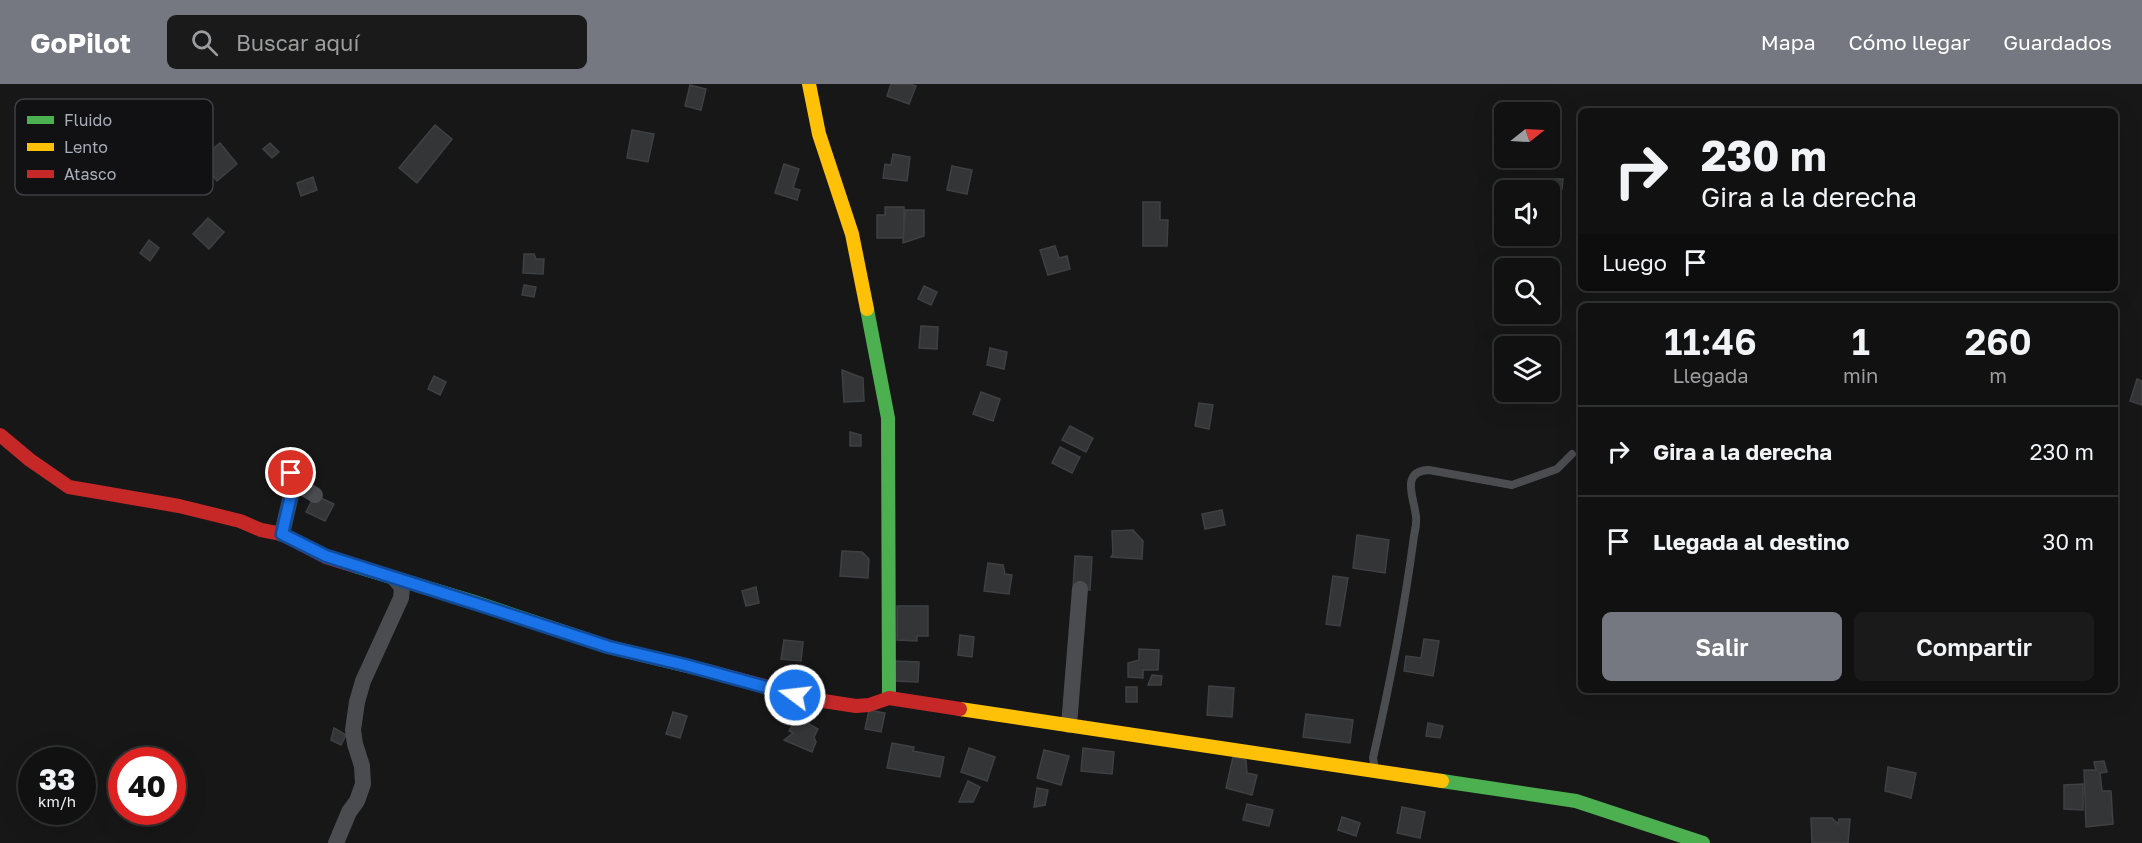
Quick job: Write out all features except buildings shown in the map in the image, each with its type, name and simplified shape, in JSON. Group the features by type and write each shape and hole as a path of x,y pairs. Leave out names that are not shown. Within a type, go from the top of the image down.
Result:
{"street":[{"path":"809,84 819,134 852,234 888,418 889,698"},
{"path":"0,435 30,460 69,487 179,506 240,521 261,530 282,534 326,556 609,647 817,700 856,706 869,705 889,698 1576,801 1703,843"},
{"path":"282,534 294,482 291,473 299,460"},
{"path":"294,482 315,495"},
{"path":"336,843 363,784 362,766 354,744 355,712 363,681 401,598 402,587 395,579"},
{"path":"1069,725 1080,589"}],"lane":[{"path":"1376,770 1373,758 1394,669 1417,519 1411,492 1413,476 1417,472 1429,470 1512,485 1557,469 1572,454"}],"traffic: fast":[{"path":"867,309 888,418 889,698"},
{"path":"355,566 471,601 609,647 708,671"},
{"path":"1442,781 1576,801 1703,843"}],"traffic: slow":[{"path":"809,84 819,134 852,234 867,309"},
{"path":"960,709 1442,781"}],"traffic: jam":[{"path":"0,435 30,460 69,487 179,506 240,521 261,530 282,534 326,557 355,566"},
{"path":"708,671 817,700 856,706 869,705 889,698 960,709"}],"route":[{"path":"291,473 294,482 282,534 326,556 609,647 795,695"}]}
